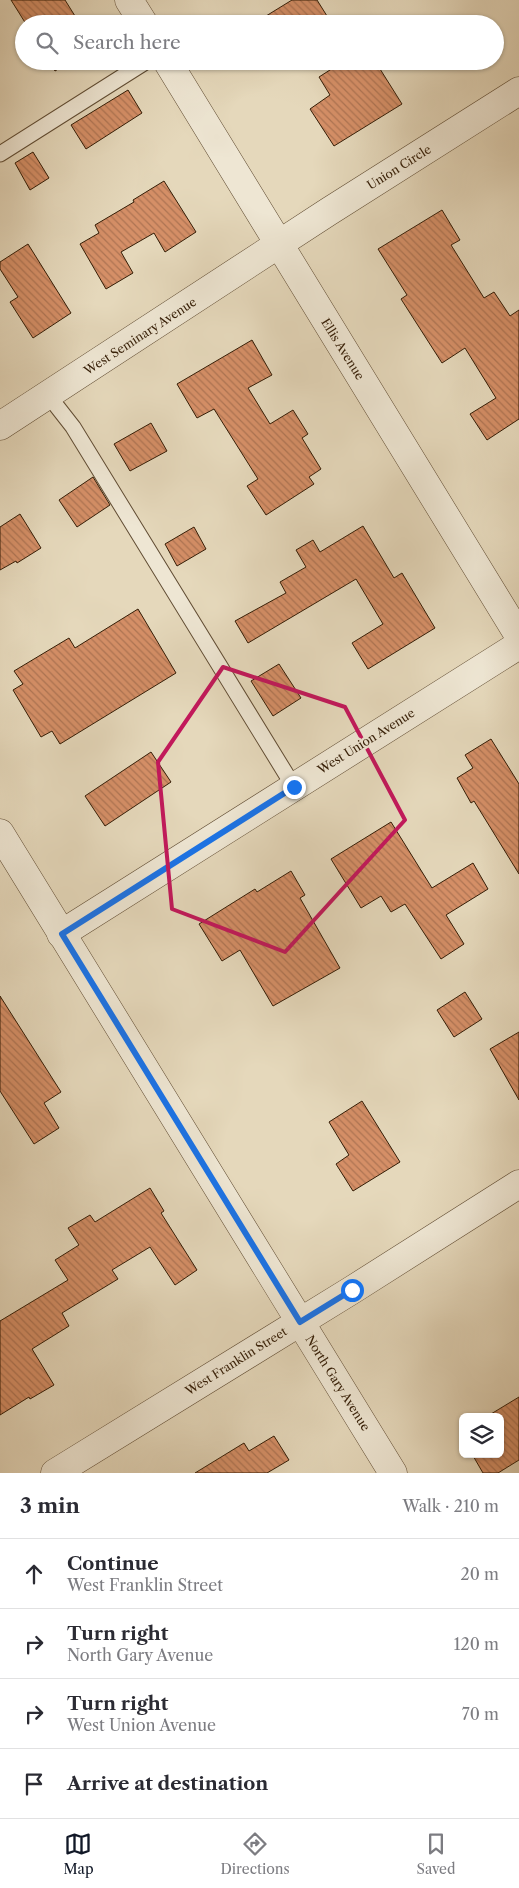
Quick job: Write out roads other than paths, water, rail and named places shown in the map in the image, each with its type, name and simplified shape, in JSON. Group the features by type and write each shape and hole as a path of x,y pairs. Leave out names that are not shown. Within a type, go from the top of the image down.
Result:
{"street":[{"path":"129,0 138,15"},
{"name":"Ellis Avenue","path":"173,70 519,636"},
{"name":"Union Circle","path":"280,245 328,212 519,91"},
{"name":"West Seminary Avenue","path":"0,426 280,245"},
{"name":"West Union Avenue","path":"62,934 519,645"},
{"name":"North Gary Avenue","path":"0,833 7,862 62,934 393,1473"},
{"name":"West Franklin Street","path":"67,1470 519,1184"}],"lane":[{"path":"0,154 133,70"},
{"path":"48,395 73,427 294,787"}]}
